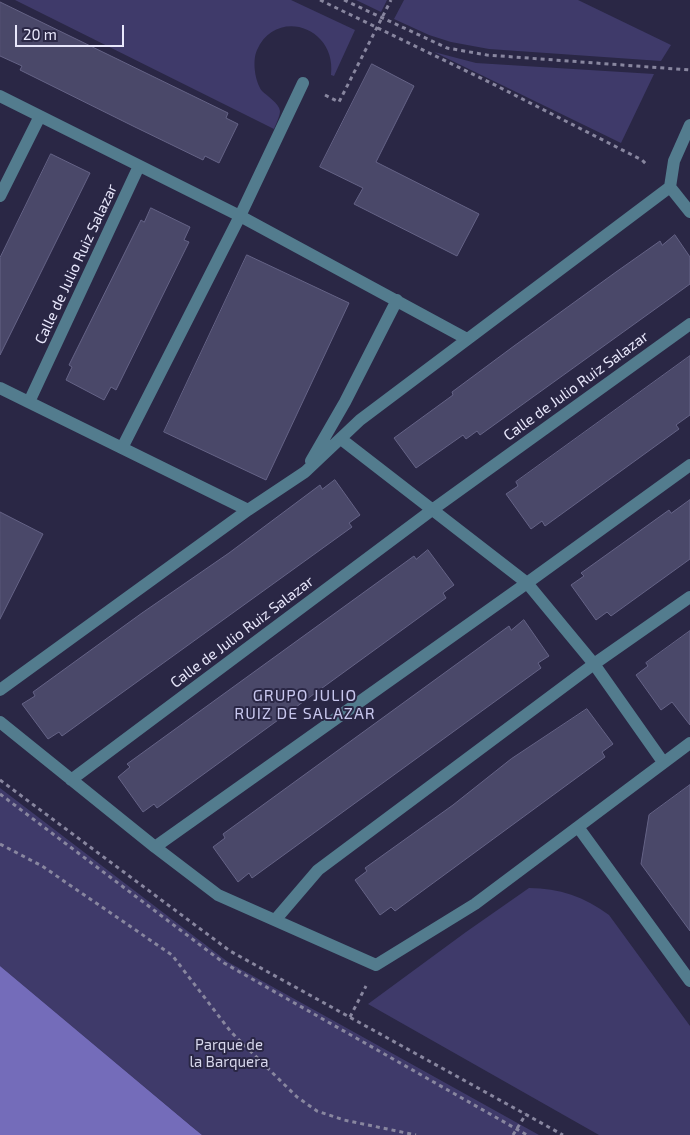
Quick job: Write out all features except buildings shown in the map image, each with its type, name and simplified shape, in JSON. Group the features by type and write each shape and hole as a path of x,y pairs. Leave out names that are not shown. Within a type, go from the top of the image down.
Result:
{"street":[{"path":"122,448 240,216 303,84"},
{"path":"0,96 240,216 467,339"},
{"path":"0,196 40,116"},
{"path":"0,690 248,510 305,472 360,420 670,187 674,160 690,125"},
{"name":"Calle de Julio Ruiz Salazar","path":"29,402 139,166"},
{"path":"670,187 690,212"},
{"path":"305,472 345,402 397,300"},
{"name":"Calle de Julio Ruiz Salazar","path":"71,780 432,510 690,324"},
{"path":"0,388 248,510"},
{"path":"341,439 527,583 594,664 663,762"},
{"path":"154,847 690,465"},
{"path":"276,919 318,870 594,664 690,597"},
{"path":"0,722 154,847 218,895 276,919 376,965 476,904 690,743"},
{"path":"578,827 690,981"}],"path":[{"path":"320,0 642,160 670,187"},
{"path":"344,0 447,48 488,55 690,70"},
{"path":"303,84 339,102 391,0"},
{"path":"0,780 230,951 563,1135"},
{"path":"0,794 224,963 527,1135"},
{"path":"0,844 42,866 172,954 230,1032 297,1097 316,1111 344,1120 416,1135"},
{"path":"350,1017 376,965"},
{"path":"513,1135 526,1114"}],"green space":[{"path":"15,0 291,0 355,30 334,76 331,75 330,58 325,45 315,35 303,28 290,26 277,29 266,37 255,55 255,71 262,91 275,102 280,111 274,129"},
{"path":"356,0 387,0 381,12"},
{"path":"404,0 578,0 671,45 661,61 489,49 451,42 429,35 394,19"},
{"path":"434,52 476,63 654,74 621,143"},
{"name":"Parque de la Barquera","path":"0,788 228,962 539,1135 202,1135 0,966"},
{"path":"529,888 540,888 571,895 591,903 609,915 690,1026 690,1135 599,1135 368,1004"}],"shaded area":[{"path":"0,966 191,1126 202,1135 0,1135"}],"district":[{"name":"GRUPO JULIO RUIZ DE SALAZAR","path":"305,705"}]}
